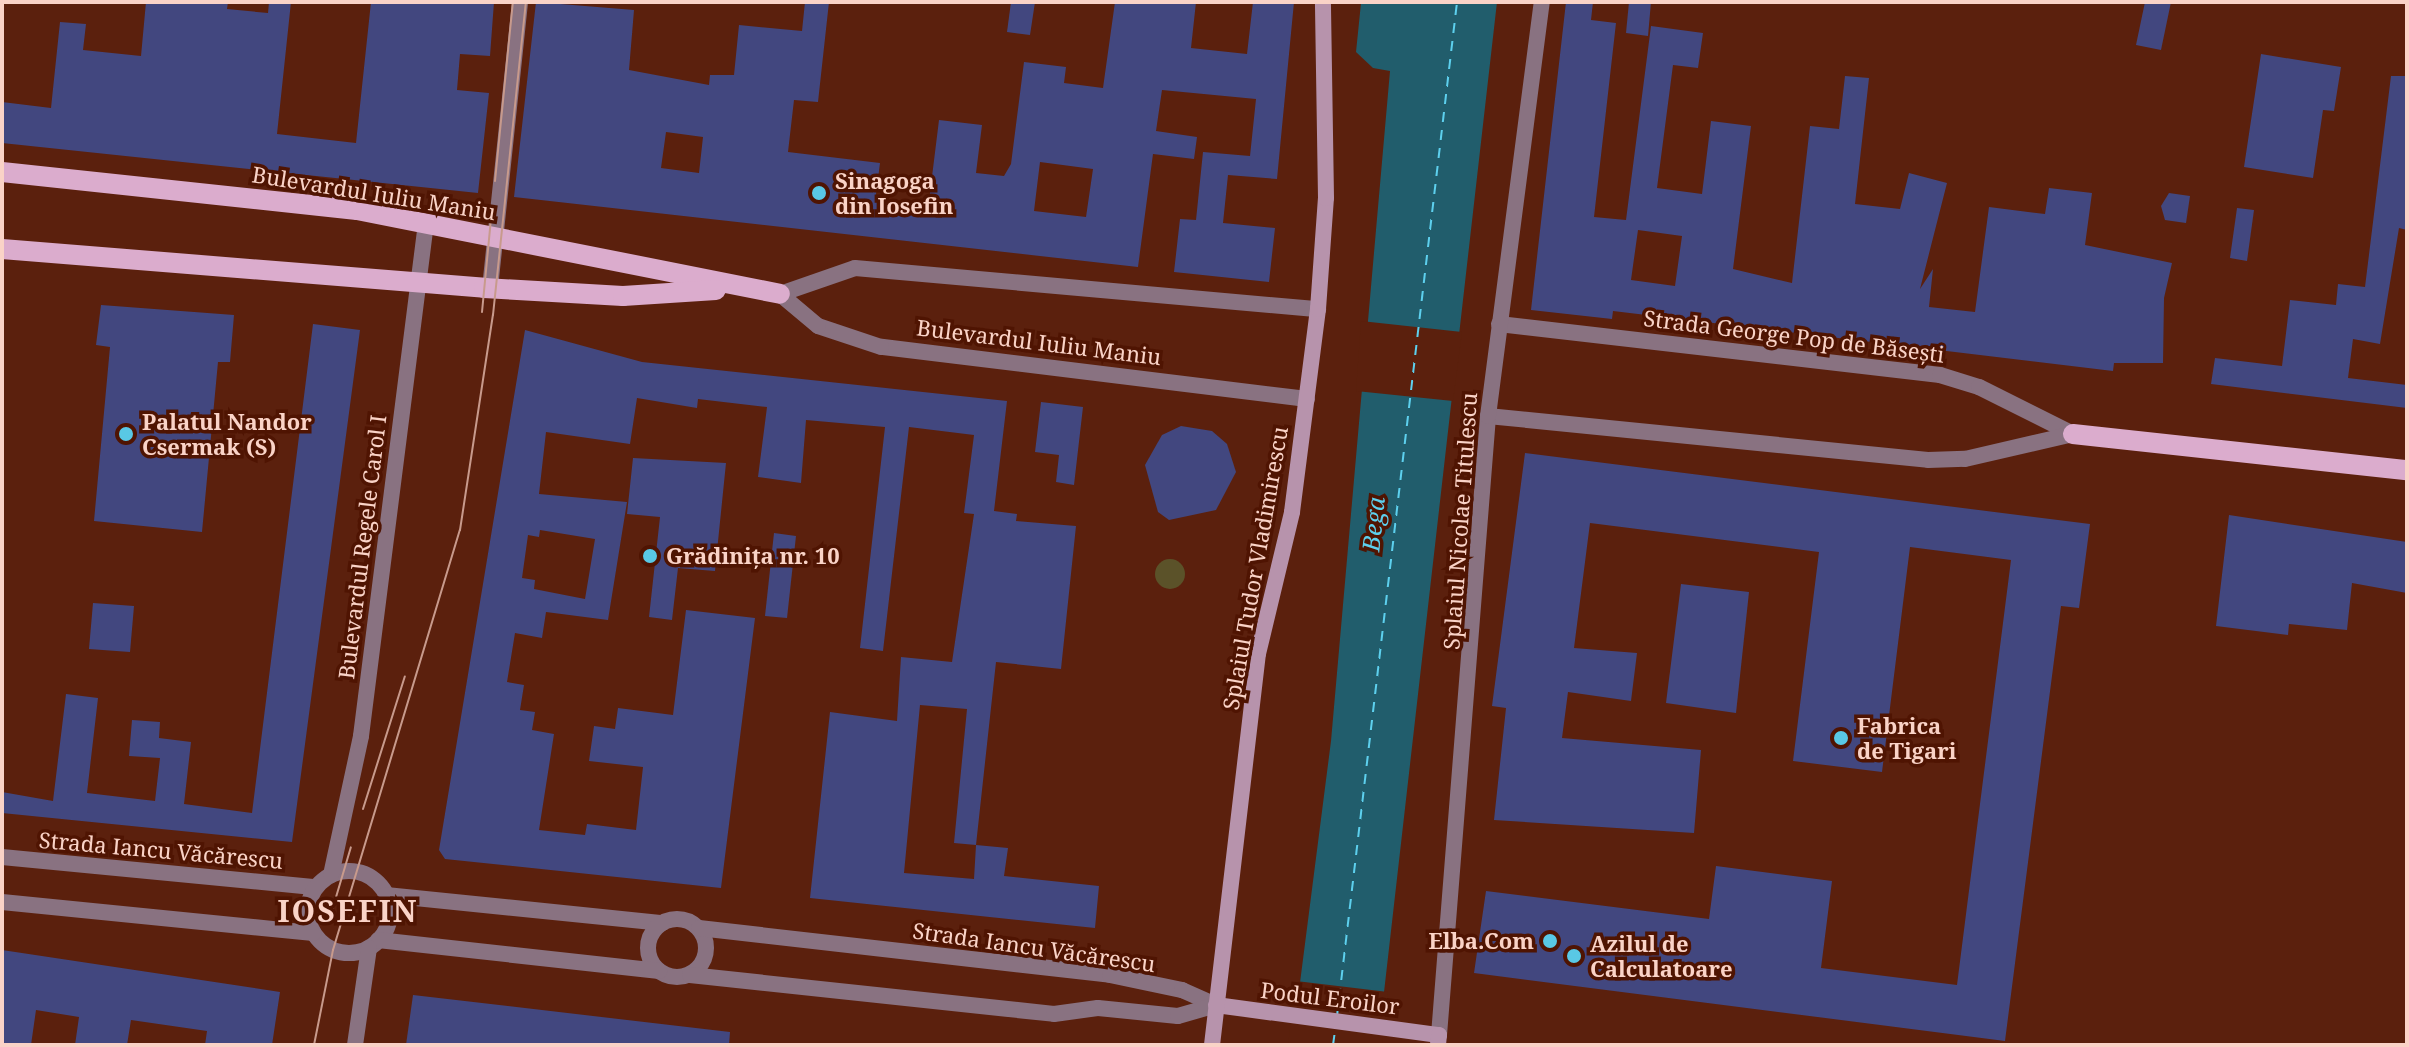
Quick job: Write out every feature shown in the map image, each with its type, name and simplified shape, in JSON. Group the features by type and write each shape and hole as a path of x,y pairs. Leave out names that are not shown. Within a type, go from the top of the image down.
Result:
{"main road":[{"name":"Bulevardul Iuliu Maniu","path":"2,172 224,194 426,223 735,289 780,294"},
{"name":"Bulevardul Iuliu Maniu","path":"2,249 418,284 623,296 735,289"},
{"name":"Strada George Pop de Băsești","path":"2073,434 2407,470"}],"street":[{"path":"490,288 520,2"},
{"name":"Splaiul Tudor Vladimirescu","path":"1212,1045 1258,654 1292,512 1318,309 1326,198 1323,2"},
{"name":"Splaiul Nicolae Titulescu","path":"1438,1040 1488,416 1542,2"},
{"name":"Bulevardul Regele Carol I","path":"331,875 361,736 426,223"},
{"name":"Bulevardul Iuliu Maniu","path":"780,294 855,268 1318,309"},
{"name":"Bulevardul Iuliu Maniu","path":"780,294 818,326 881,347 1307,399"},
{"name":"Strada George Pop de Băsești","path":"1499,324 1940,375 1979,387 2073,434"},
{"name":"Strada George Pop de Băsești","path":"1488,416 1928,460 1965,459 2073,434"},
{"name":"Strada Iancu Văcărescu","path":"2,857 316,887"},
{"path":"313,933 308,909 316,887 331,875 365,874 386,895 389,919 373,944 355,1045"},
{"path":"386,895 663,923 682,920 699,928 705,959 690,975"},
{"path":"2,902 313,933 333,950 373,944 1054,1014 1098,1008 1178,1016 1216,1005"},
{"path":"659,971 649,940 663,923"},
{"name":"Strada Iancu Văcărescu","path":"699,928 1110,975 1182,990 1216,1005"},
{"name":"Podul Eroilor","path":"1216,1005 1412,1030 1438,1040"}],"shaded area":[{"path":"1170,559 1181,563 1185,574 1181,585 1170,589 1159,585 1155,574 1159,563"}],"water":[{"name":"Bega","path":"1497,2 1378,1045 1292,1045 1331,741 1390,71 1373,68 1356,52 1361,3"}],"pier":[{"path":"1361,321 1462,332 1453,401 1356,391"},
{"path":"1296,981 1388,992 1382,1045 1288,1045"}],"building":[{"path":"146,2 228,2 227,9 268,13 269,2 291,2 277,134 356,143 371,2 494,2 490,56 460,54 457,90 489,93 478,193 2,143 2,102 51,108 60,22 86,24 83,50 141,56"},
{"path":"536,2 634,10 629,70 709,85 710,75 734,75 739,25 802,31 805,2 829,2 818,102 794,100 788,152 880,163 875,202 928,209 939,120 982,125 976,173 1004,176 1011,164 1024,62 1066,67 1064,83 1103,88 1115,2 1196,2 1191,48 1247,54 1253,2 1294,2 1277,179 1228,175 1223,223 1275,228 1269,282 1174,272 1180,219 1196,220 1203,152 1250,156 1256,99 1162,90 1156,131 1197,137 1194,159 1153,154 1138,267 514,197","holes":["666,132 703,137 699,173 661,168","1040,162 1093,169 1086,217 1034,211"]},
{"path":"1011,2 1035,2 1030,35 1007,32"},
{"path":"1566,2 1593,2 1591,20 1616,23 1594,217 1626,220 1651,26 1703,33 1698,68 1673,65 1657,188 1702,194 1711,121 1751,126 1733,269 1792,283 1810,126 1839,129 1845,76 1869,78 1855,204 1900,209 1909,173 1947,183 1920,289 1933,269 1929,307 1975,312 1989,207 2045,214 2049,188 2092,193 2085,245 2172,263 2164,298 2163,363 2114,363 2113,371 1613,311 1612,319 1531,310","holes":["1638,230 1682,236 1675,286 1631,280"]},
{"path":"1629,2 1651,2 1648,36 1626,33"},
{"path":"2145,2 2171,2 2161,50 2136,45"},
{"path":"2261,54 2341,67 2334,111 2323,110 2313,178 2244,167"},
{"path":"2391,76 2407,76 2407,230 2399,228 2380,344 2353,339 2348,378 2407,385 2407,408 2211,384 2215,358 2282,366 2290,300 2336,305 2338,284 2365,287"},
{"path":"2169,193 2190,196 2186,223 2165,220 2161,206"},
{"path":"2237,208 2254,210 2247,261 2230,258"},
{"path":"101,305 234,315 230,362 218,362 202,532 94,521 110,347 96,345"},
{"path":"313,324 360,330 292,842 2,813 2,792 53,801 66,694 98,698 87,793 155,801 160,758 129,756 132,720 160,722 159,738 191,742 184,804 252,813"},
{"path":"525,330 642,362 1007,401 994,511 1017,514 1016,521 1076,526 1061,669 996,662 976,845 1008,848 1004,876 1099,886 1095,928 810,898 830,712 897,721 901,657 952,662 974,514 964,513 974,435 909,427 883,651 860,648 885,427 806,420 801,483 758,477 767,407 698,399 697,408 637,398 630,444 546,432 539,494 627,502 608,620 546,612 542,638 515,633 507,682 524,685 520,710 535,712 532,730 554,734 539,830 585,835 587,824 636,830 643,767 589,761 594,726 615,729 618,708 673,715 686,610 755,618 721,888 445,859 439,850","holes":["540,530 595,539 585,599 534,589 535,580 522,578 528,535 539,537","920,705 967,709 954,843 976,845 974,879 904,873"]},
{"path":"1041,402 1083,407 1074,485 1056,482 1059,455 1035,452"},
{"path":"1181,426 1212,431 1227,444 1236,472 1216,510 1169,520 1158,512 1145,465 1162,435"},
{"name":"Fabrica de Tigari","path":"1525,453 2090,524 2079,608 2061,606 2005,1041 1474,973 1486,891 1709,919 1716,866 1832,881 1821,968 1957,985 2011,560 1910,547 1882,772 1793,761 1819,552 1590,523 1574,648 1637,653 1631,701 1568,692 1562,738 1701,750 1694,833 1494,820 1506,708 1492,706"},
{"path":"633,458 726,463 715,571 678,568 672,620 649,617 660,517 627,514"},
{"path":"2229,515 2407,542 2407,593 2352,583 2347,630 2289,624 2288,635 2216,626"},
{"path":"774,533 796,536 787,618 765,616"},
{"path":"1681,584 1749,592 1736,713 1666,703"},
{"path":"93,603 134,606 130,652 89,649"},
{"path":"2,950 280,992 272,1045 205,1045 207,1031 131,1020 127,1045 75,1045 79,1017 36,1010 31,1045 2,1045"},
{"path":"413,995 730,1032 729,1045 406,1045"}],"ferry route":[{"path":"1337,1016 1457,2"},
{"path":"1333,1045 1335,1030"}],"tram line":[{"path":"495,181 513,2"},
{"path":"314,1045 333,950 460,530 493,315 526,2"},
{"path":"482,312 492,209"},
{"path":"363,809 405,676"},
{"path":"328,924 351,847"}],"place":[{"name":"Sinagoga din Iosefin","path":"819,193"},
{"name":"Palatul Nandor Csermak (S)","path":"126,434"},
{"name":"Grădinița nr. 10","path":"650,556"},
{"name":"Fabrica de Tigari","path":"1841,738"},
{"name":"Elba.Com","path":"1550,941"},
{"name":"Azilul de Calculatoare","path":"1574,956"}],"district":[{"name":"IOSEFIN","path":"348,911"}]}
